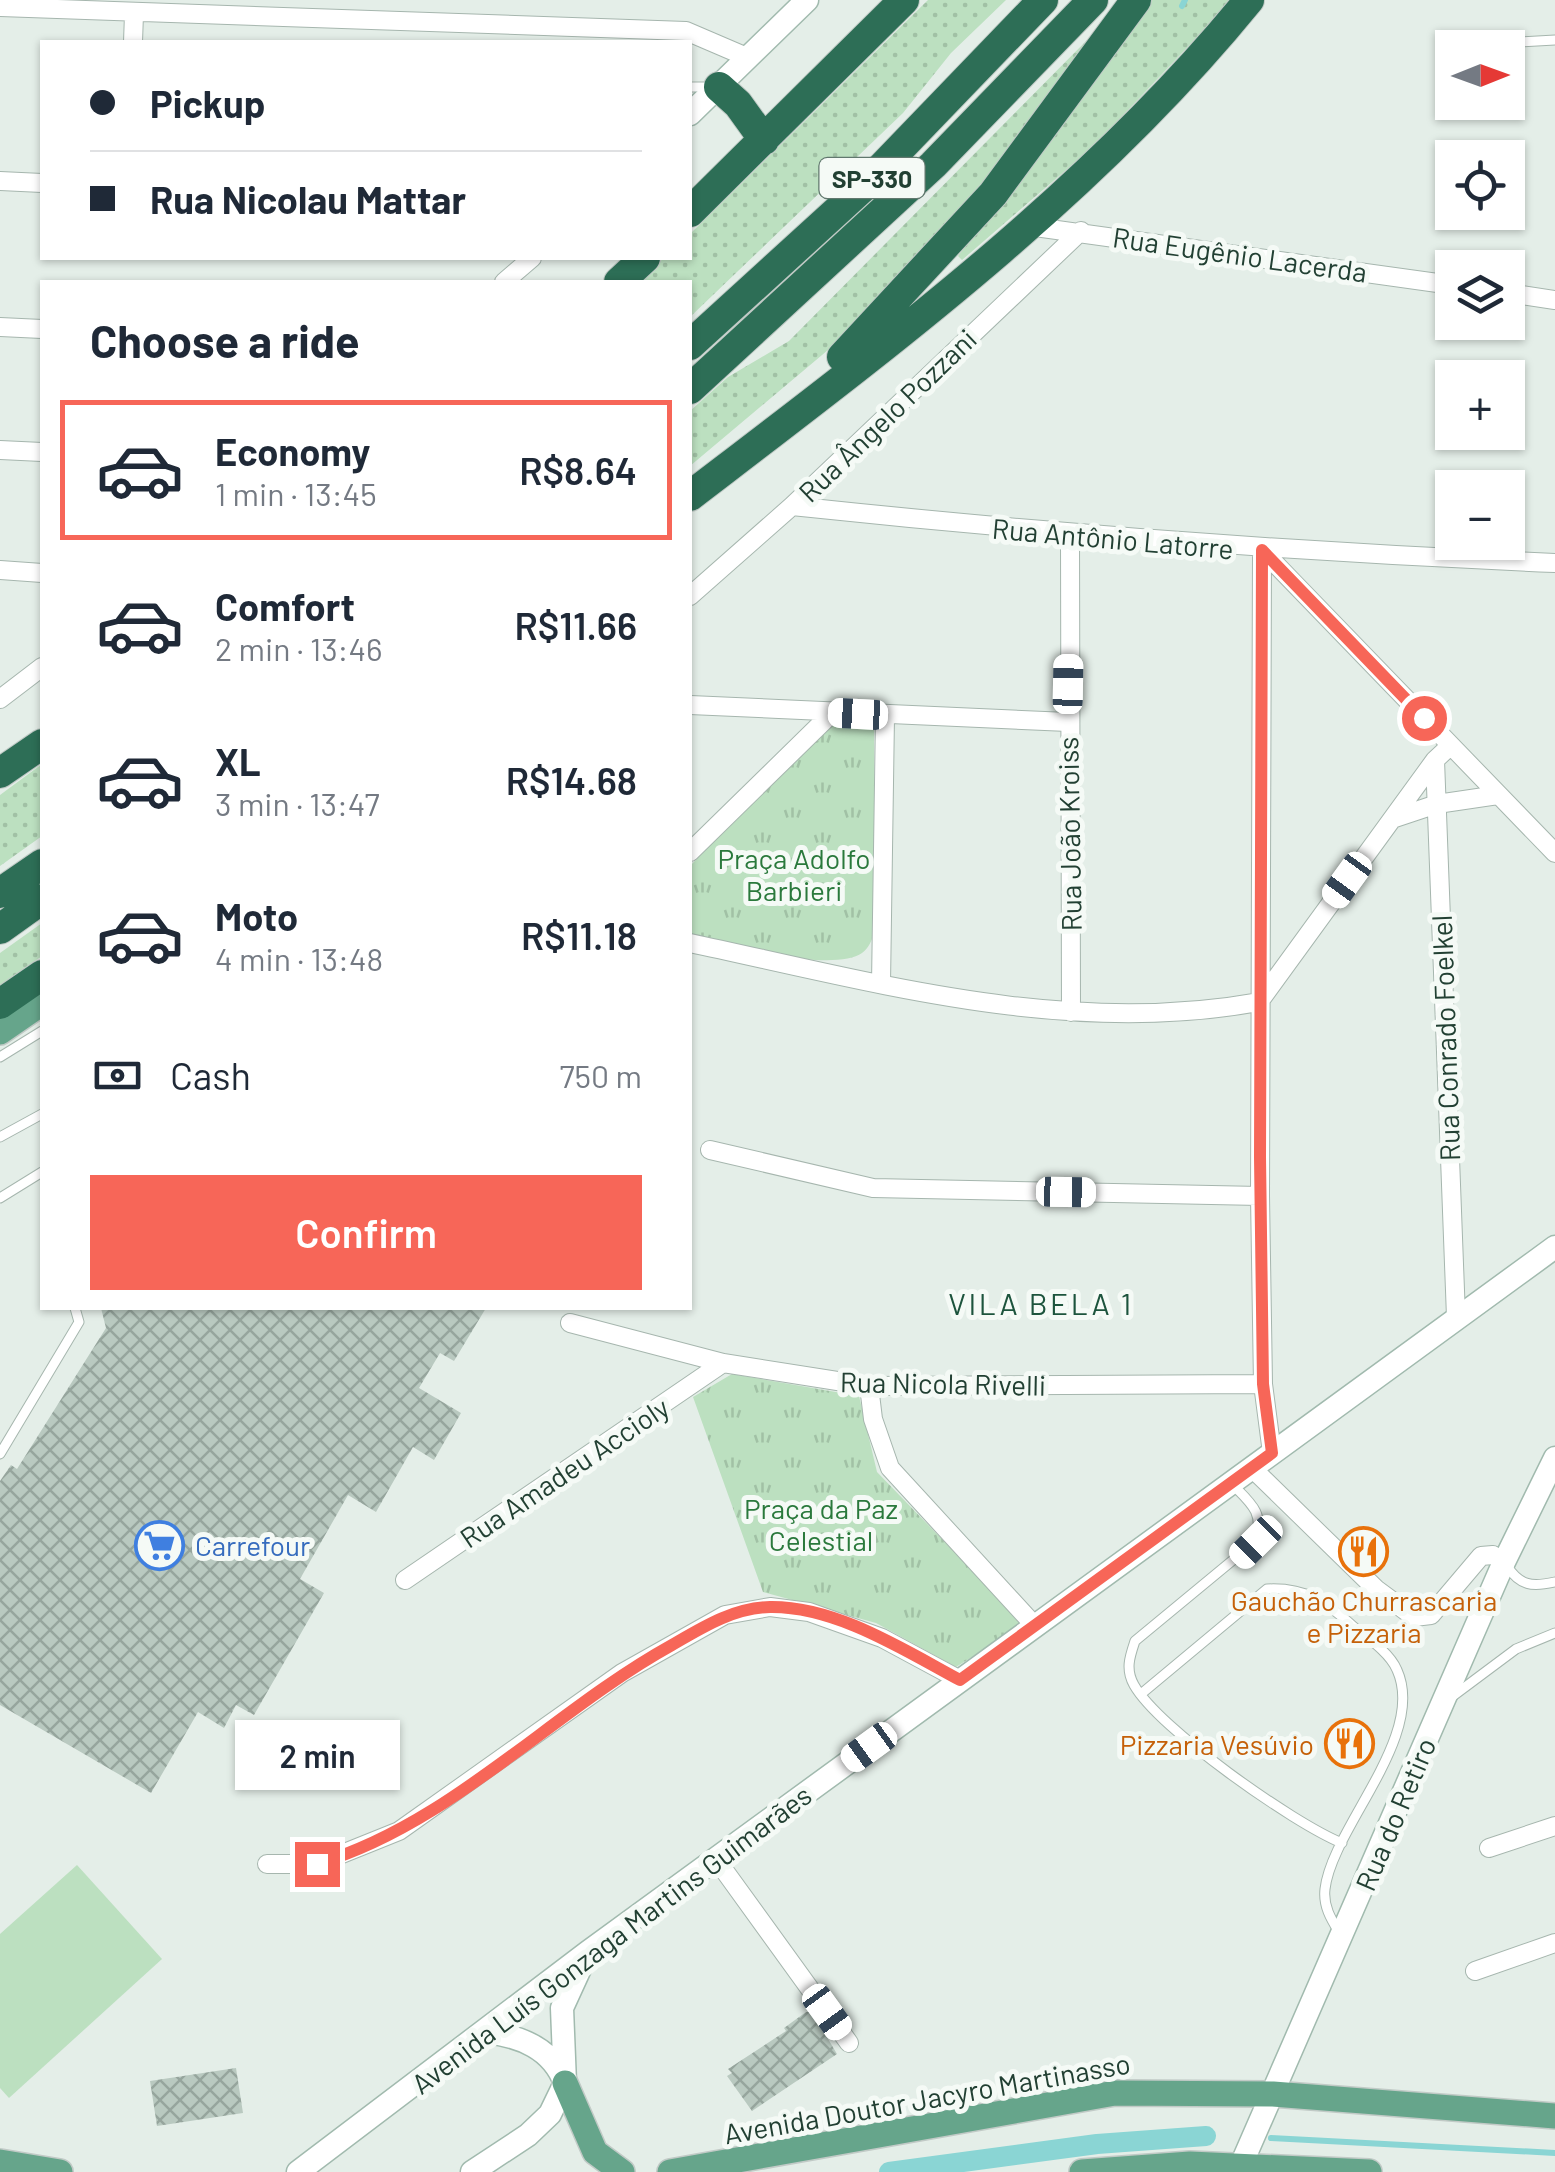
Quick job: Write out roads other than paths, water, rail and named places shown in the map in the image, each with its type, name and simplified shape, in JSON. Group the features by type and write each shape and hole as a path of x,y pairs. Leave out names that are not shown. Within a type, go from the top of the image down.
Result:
{"highway":[{"path":"692,210 904,0"},
{"name":"SP-330","path":"692,343 860,190 1043,0"},
{"name":"SP-330","path":"692,386 904,192 1093,0"},
{"path":"692,492 838,361 947,247 1136,0"},
{"path":"692,493 816,400 1027,226 1172,87 1249,0"},
{"path":"705,87 738,104 764,140"},
{"path":"0,773 40,745"},
{"path":"0,893 40,865"},
{"path":"0,929 40,901"},
{"path":"0,1004 40,976"}],"main road":[{"path":"692,110 705,87 748,58 806,0"},
{"path":"0,1032 40,1004"},
{"name":"Avenida Luís Gonzaga Martins Guimarães","path":"298,2172 588,1952 1555,1248"},
{"name":"Rua do Retiro","path":"1242,2163 1504,1562 1555,1458"},
{"path":"472,2172 528,2136 550,2114 564,2083 562,2008 588,1952"},
{"path":"486,2032 523,2037 553,2063 595,2152 622,2172"},
{"name":"Avenida Doutor Jacyro Martinasso","path":"670,2172 1115,2094 1555,2116"},
{"path":"0,2162 60,2172"},
{"path":"1082,2172 1242,2163 1370,2172"}],"street":[{"path":"12,5 134,14 686,31 748,58"},
{"path":"132,40 134,14"},
{"path":"0,181 40,183"},
{"name":"Rua Eugênio Lacerda","path":"1027,226 1435,283"},
{"name":"Rua Ângelo Pozzani","path":"692,594 792,506 1081,231"},
{"path":"506,280 530,260"},
{"path":"1525,296 1555,300"},
{"path":"0,327 40,330"},
{"path":"0,450 40,452"},
{"name":"Rua Antônio Latorre","path":"792,506 1070,536 1262,550 1555,563"},
{"name":"Rua João Kroiss","path":"1070,536 1071,1012"},
{"path":"1262,550 1555,853"},
{"path":"1262,550 1260,1196 1263,1384 1272,1453"},
{"path":"0,570 40,573"},
{"path":"3,693 40,668"},
{"path":"692,705 1068,722"},
{"path":"692,850 832,713"},
{"path":"881,984 885,716"},
{"path":"692,944 1014,1009 1208,1012 1259,1002 1435,760 1450,746"},
{"name":"Rua Conrado Foelkel","path":"1435,760 1456,1317"},
{"path":"1391,819 1437,804 1498,794"},
{"path":"710,1150 873,1188 1260,1196"},
{"name":"Rua Nicola Rivelli","path":"570,1323 723,1364 869,1386 1263,1384"},
{"name":"Rua Amadeu Accioly","path":"405,1580 723,1364"},
{"path":"869,1386 873,1419 890,1468 1035,1626"},
{"path":"1253,1469 1376,1590 1414,1617 1431,1615 1481,1556 1494,1555 1504,1562"},
{"path":"267,1864 317,1864 399,1832 622,1673 725,1615 770,1607 809,1612 882,1638 960,1680"},
{"path":"1489,1848 1555,1826"},
{"path":"716,1859 849,2042"},
{"path":"1475,1971 1555,1943"}],"lane":[{"path":"1525,42 1555,40"},
{"path":"0,1056 40,1032"},
{"path":"0,1137 40,1115"},
{"path":"0,1198 40,1173"},
{"path":"0,1454 58,1363 79,1322 76,1310"},
{"path":"1233,1485 1256,1508 1261,1522 1256,1542 1135,1640 1128,1664 1132,1684 1157,1714 1278,1806 1342,1842"},
{"path":"1504,1562 1524,1584 1555,1582"},
{"path":"1142,1694 1267,1590 1292,1588 1314,1594 1397,1668 1403,1696 1390,1746 1370,1795 1342,1842 1325,1889 1326,1906 1342,1938"},
{"path":"1443,1703 1516,1650 1555,1633"}],"waterway":[{"path":"1182,6 1185,0"},
{"path":"889,2172 1097,2144 1206,2136"},
{"path":"1271,2138 1555,2153"}],"place":[{"name":"Carrefour","path":"160,1545"},
{"name":"Gauchão Churrascaria e Pizzaria","path":"1364,1552"},
{"name":"Pizzaria Vesúvio","path":"1349,1744"}],"district":[{"name":"VILA BELA 1","path":"1041,1303"}],"park label":[{"name":"Praça Adolfo Barbieri","path":"794,874"},
{"name":"Praça da Paz Celestial","path":"821,1524"}]}
